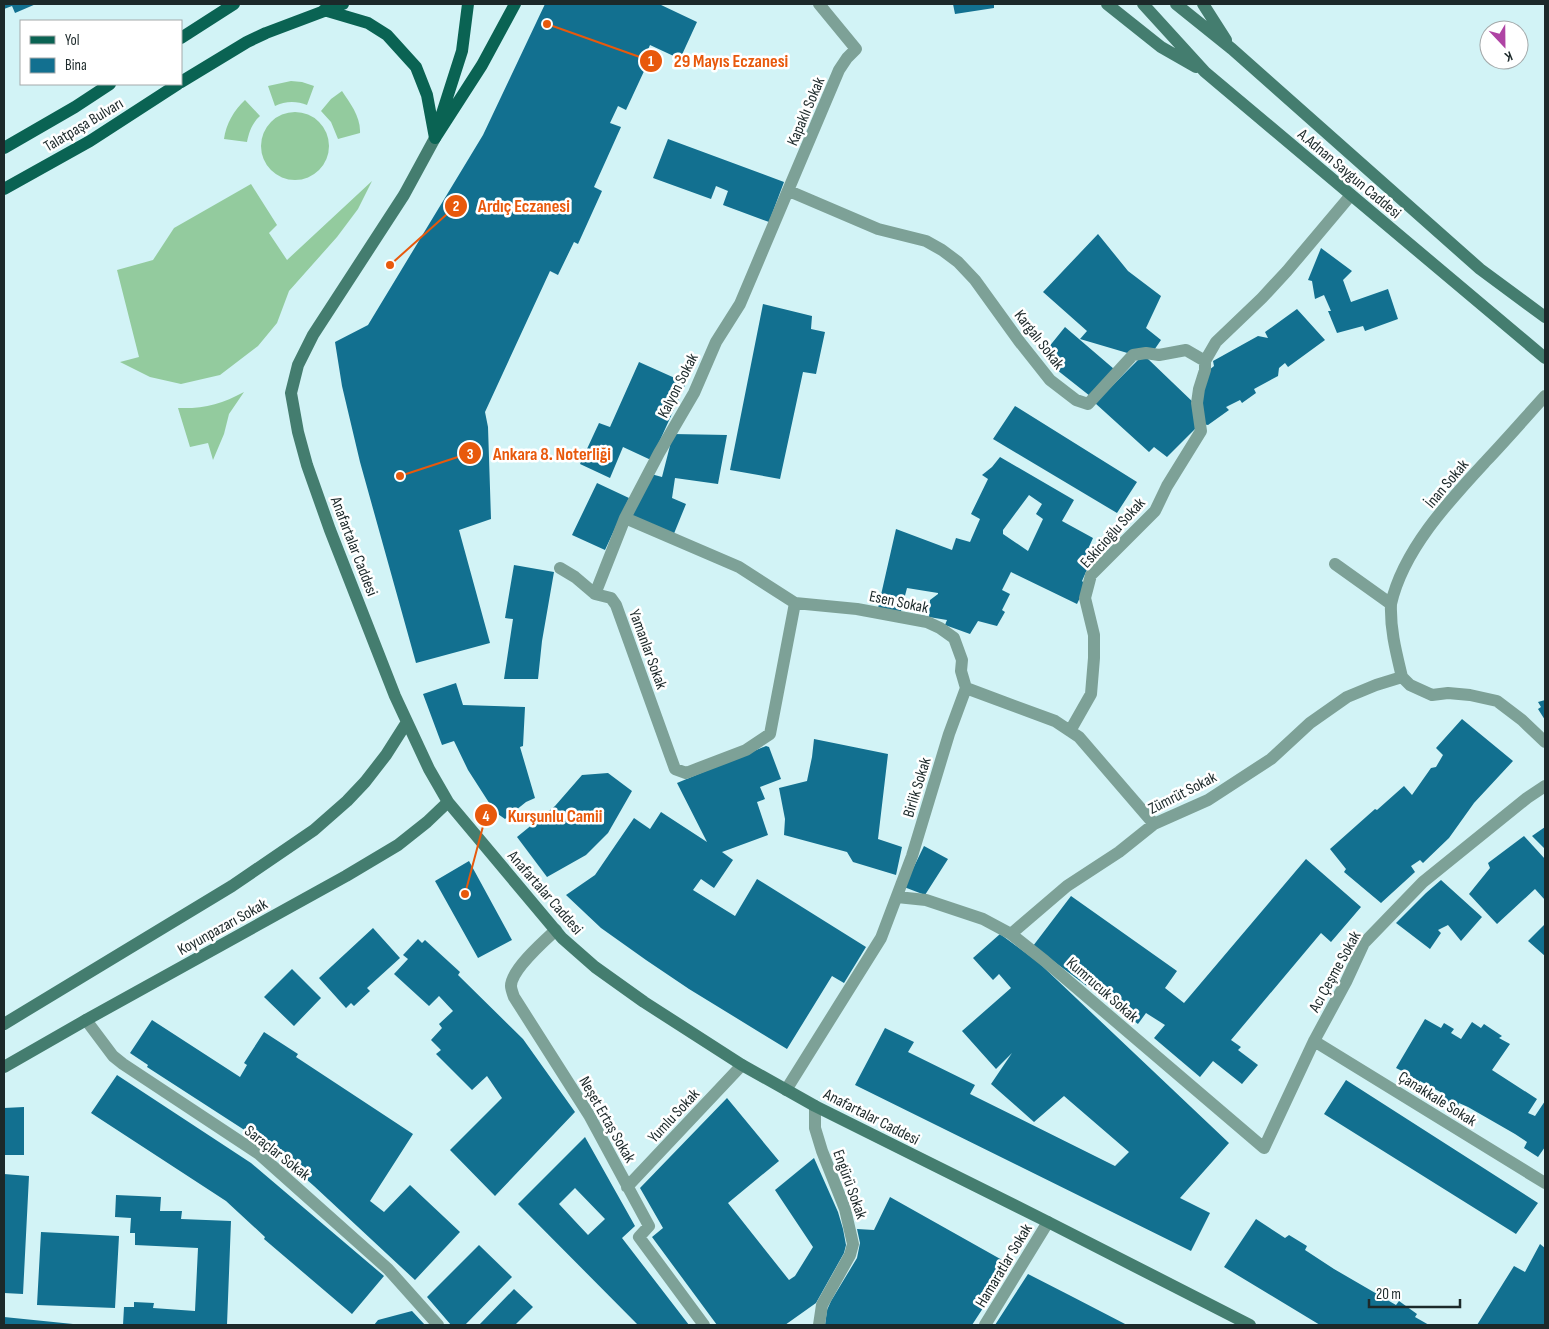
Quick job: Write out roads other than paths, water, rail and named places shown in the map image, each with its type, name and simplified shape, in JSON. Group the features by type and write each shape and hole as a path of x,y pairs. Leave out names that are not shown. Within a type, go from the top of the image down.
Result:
{"main road":[{"path":"182,37 234,4"},
{"path":"182,81 247,42 343,4"},
{"path":"435,138 462,51 468,4"},
{"path":"435,138 482,65 515,4"},
{"path":"1107,4 1161,47 1205,72"},
{"name":"A.Adnan Saygun Caddesi","path":"1143,4 1205,72 1545,358"},
{"name":"A.Adnan Saygun Caddesi","path":"1176,4 1232,49 1480,269 1545,317"},
{"path":"1203,4 1232,49"},
{"path":"324,10 368,23 387,35 416,67 427,95 435,138"},
{"name":"Talatpaşa Bulvarı","path":"4,148 75,107 108,85"},
{"name":"Talatpaşa Bulvarı","path":"4,189 90,141 176,85"},
{"name":"Anafartalar Caddesi","path":"435,138 404,195 313,335 298,365 291,393 298,432 307,465 338,548 407,722 429,769 448,802 562,938 596,967 644,1002 742,1065 815,1106 1250,1325"},
{"name":"Koyunpazarı Sokak","path":"4,1024 232,886 314,830 347,802 365,782 386,755 407,722"},
{"name":"Koyunpazarı Sokak","path":"4,1067 398,845 448,802"}],"street":[{"name":"Kapaklı Sokak","path":"789,190 839,70 856,49 819,4"},
{"name":"Kargalı Sokak","path":"789,190 878,229 926,241 942,250 958,262 976,280 1019,341 1050,380 1076,400 1088,404 1133,355 1146,353 1159,355 1186,350 1206,361"},
{"name":"Kalyon Sokak","path":"595,594 625,518 659,453 694,393 716,342 740,304 789,190"},
{"path":"1206,361 1216,342 1287,271 1351,195"},
{"name":"Eskicioğlu Sokak","path":"1070,730 1091,694 1094,635 1085,598 1091,575 1155,511 1167,486 1201,431 1197,403 1206,361"},
{"name":"İnan Sokak","path":"1391,604 1399,579 1424,536 1459,491 1545,396"},
{"name":"Esen Sokak","path":"625,518 738,567 795,603 856,609 927,622 940,628 954,638 962,660 961,672 966,688"},
{"path":"1335,564 1391,604 1393,634 1402,677 1410,686 1432,695 1448,693 1470,695 1497,701 1522,720 1545,742"},
{"name":"Yamanlar Sokak","path":"560,568 595,594 611,598 616,604 674,769 686,773 746,750 770,734 795,603"},
{"name":"Zümrüt Sokak","path":"1011,934 1067,886 1119,852 1154,824 1208,800 1271,759 1310,723 1347,697 1402,677"},
{"path":"966,688 1055,722 1080,737 1154,824"},
{"name":"Birlik Sokak","path":"786,1090 880,938 912,856 949,734 966,688"},
{"name":"Acı Çeşme Sokak","path":"1264,1148 1314,1041 1346,982 1364,943 1423,882 1527,798 1545,786"},
{"name":"Kumrucuk Sokak","path":"897,897 926,900 983,919 1011,934 1264,1148"},
{"name":"Neşet Ertaş Sokak","path":"556,930 526,959 515,974 511,984 514,997 589,1115 649,1226 639,1237 704,1325"},
{"name":"Saraçlar Sokak","path":"86,1020 113,1056 123,1064 259,1154 307,1195 388,1269 438,1325"},
{"name":"Çanakkale Sokak","path":"1314,1041 1545,1183"},
{"name":"Yumlu Sokak","path":"627,1187 742,1065"},
{"name":"Engürü Sokak","path":"815,1106 815,1128 822,1152 845,1209 853,1244 850,1255 822,1306 819,1325"},
{"name":"Hamaratlar Sokak","path":"985,1325 1048,1222"}],"place":[{"name":"29 Mayıs Eczanesi","path":"547,24"},
{"name":"Ardıç Eczanesi","path":"390,265"},
{"name":"Ankara 8. Noterliği","path":"400,476"},
{"name":"Kurşunlu Camii","path":"465,894"}]}
